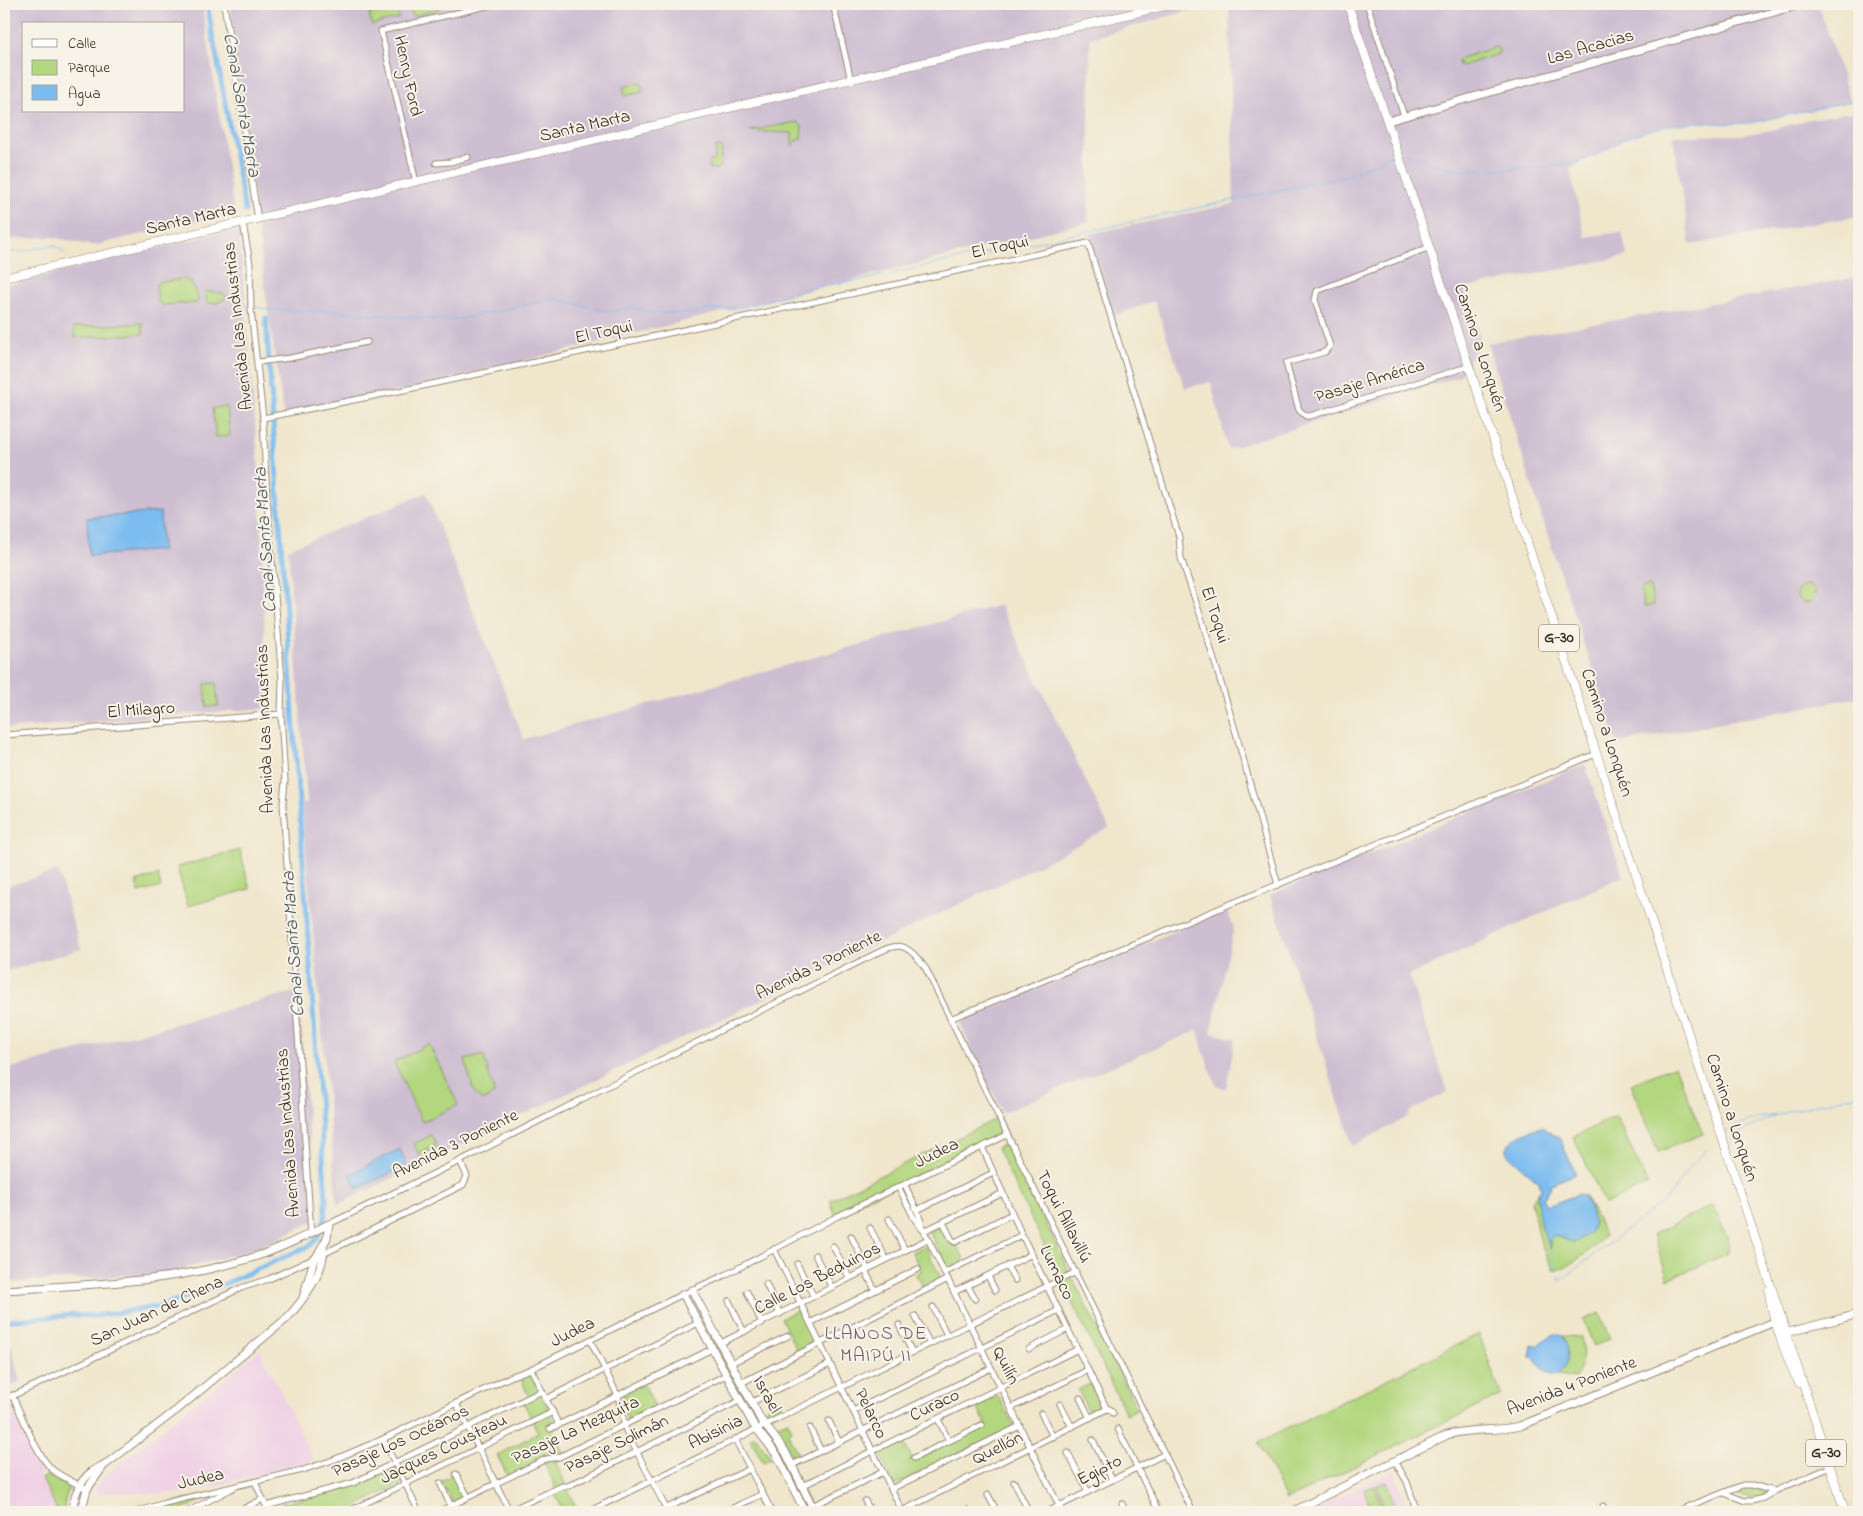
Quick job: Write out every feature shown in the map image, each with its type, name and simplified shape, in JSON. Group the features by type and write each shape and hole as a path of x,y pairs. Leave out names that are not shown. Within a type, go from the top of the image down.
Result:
{"main road":[{"name":"Santa Marta","path":"4,278 1174,4"},
{"name":"Camino a Lonquén","path":"1348,4 1470,366 1766,1274 1797,1378 1807,1394 1845,1512"}],"street":[{"path":"224,4 258,220"},
{"name":"Henry Ford","path":"416,182 381,31 495,4"},
{"path":"832,4 851,80"},
{"path":"1367,4 1404,116"},
{"name":"Las Acacias","path":"1388,121 1802,4"},
{"path":"436,163 468,157"},
{"name":"Avenida Las Industrias","path":"243,223 250,264 250,301 263,418 267,500 282,680 281,714 285,781 284,814 310,1234"},
{"name":"El Toqui","path":"263,418 281,416 1088,243 1179,538 1181,558 1222,686 1278,885"},
{"name":"Pasaje América","path":"1430,247 1317,291 1315,300 1330,343 1329,348 1325,352 1286,363 1299,410 1306,416 1470,366"},
{"path":"258,362 275,361 367,342"},
{"name":"El Milagro","path":"4,735 281,714"},
{"path":"950,1019 1596,754"},
{"name":"Avenida 3 Poniente","path":"4,1290 144,1280 190,1272 261,1254 310,1234 896,945"},
{"name":"Toqui Aillavillú","path":"896,945 907,948 921,962 1194,1512"},
{"name":"Judea","path":"136,1512 165,1503 303,1470 333,1460 383,1439 727,1274 1007,1135"},
{"name":"Lumaco","path":"982,1147 1012,1214 1108,1409"},
{"path":"323,1250 463,1184 467,1176 460,1161"},
{"path":"917,1210 993,1173"},
{"name":"Quilín","path":"902,1186 917,1210 924,1231 1062,1512"},
{"name":"Quilín","path":"902,1186 914,1218 924,1231"},
{"path":"924,1231 1003,1193"},
{"path":"943,1222 952,1240 955,1242 1012,1214"},
{"path":"889,1219 905,1250"},
{"name":"Avenida Las Industrias","path":"81,1512 87,1489 106,1464 178,1408 286,1319 312,1285 329,1232 327,1224"},
{"path":"870,1228 886,1259"},
{"path":"944,1272 1022,1234"},
{"path":"852,1236 875,1290"},
{"name":"Calle Los Beduinos","path":"721,1343 780,1314 813,1295 928,1239"},
{"path":"833,1246 849,1278"},
{"name":"Pelarco","path":"774,1249 901,1512"},
{"name":"Avenida Las Industrias","path":"303,1298 315,1258 323,1250"},
{"path":"954,1292 1032,1254"},
{"path":"815,1255 831,1286"},
{"name":"San Juan de Chena","path":"4,1400 241,1288 269,1279 315,1258"},
{"path":"797,1264 813,1295"},
{"path":"1008,1266 1015,1280"},
{"path":"810,1323 918,1269"},
{"name":"Abisinia","path":"583,1512 594,1509 1076,1272"},
{"path":"988,1276 995,1290"},
{"path":"741,1383 948,1279"},
{"path":"766,1284 780,1314"},
{"path":"968,1286 975,1299"},
{"name":"Israel","path":"692,1290 764,1424 783,1448 814,1509"},
{"path":"747,1292 762,1323"},
{"name":"Israel","path":"683,1294 740,1401 756,1428 777,1455 804,1510"},
{"path":"729,1301 744,1332"},
{"path":"933,1307 947,1335"},
{"path":"853,1410 1059,1310"},
{"path":"1784,1333 1859,1314"},
{"path":"915,1316 930,1344"},
{"name":"Avenida 4 Poniente","path":"1292,1512 1452,1433 1469,1430 1510,1428 1526,1423 1779,1320"},
{"path":"546,1399 698,1323"},
{"path":"899,1325 912,1352"},
{"path":"1029,1349 1068,1329"},
{"path":"731,1363 788,1336"},
{"path":"590,1340 618,1396 624,1425 667,1510"},
{"path":"550,1429 712,1349"},
{"name":"Curaco","path":"802,1486 1078,1350"},
{"path":"752,1402 830,1364"},
{"path":"792,1465 991,1368"},
{"path":"531,1369 559,1425"},
{"path":"1011,1408 1088,1370"},
{"name":"Pasaje La Mezquita","path":"438,1512 546,1459 559,1457 726,1375"},
{"name":"Pasaje Los Océanos","path":"266,1506 353,1483 542,1391"},
{"path":"12,1395 47,1463 56,1472 87,1489"},
{"path":"1080,1398 1090,1418"},
{"name":"Pasaje Solimán","path":"509,1512 562,1486 568,1486 740,1401"},
{"path":"456,1403 509,1512"},
{"path":"1060,1404 1072,1427"},
{"path":"1108,1409 1113,1413"},
{"name":"Quellón","path":"901,1512 1108,1409"},
{"name":"Jacques Cousteau","path":"347,1512 553,1412"},
{"path":"1041,1413 1053,1437"},
{"path":"829,1420 839,1442"},
{"path":"938,1420 949,1441"},
{"path":"914,1458 982,1424"},
{"path":"891,1489 1020,1426"},
{"path":"810,1428 821,1451"},
{"path":"1118,1429 1159,1512"},
{"path":"383,1439 420,1512"},
{"path":"735,1439 772,1512"},
{"path":"1093,1440 1112,1480"},
{"path":"1068,1453 1088,1492"},
{"name":"Egipto","path":"1047,1512 1165,1454"},
{"path":"1395,1461 1407,1482 1417,1512"},
{"name":"Avenida Las Industrias","path":"79,1485 96,1468 106,1464"},
{"path":"1724,1493 1745,1501 1752,1501 1763,1498 1831,1467"},
{"path":"658,1512 667,1510 750,1469"},
{"path":"814,1509 883,1472"},
{"path":"456,1474 468,1498"},
{"path":"255,1482 269,1512"},
{"path":"440,1482 452,1506"},
{"path":"1014,1482 1029,1512"},
{"path":"1674,1512 1724,1493 1737,1486 1747,1484 1775,1491"},
{"path":"72,1512 79,1485"},
{"path":"187,1512 235,1487"},
{"path":"724,1512 763,1494"},
{"path":"988,1495 997,1512"},
{"path":"237,1512 263,1499"},
{"path":"865,1501 871,1512"},
{"path":"1122,1504 1126,1512"},
{"path":"795,1512 804,1510"}],"shaded area":[{"path":"4,4 202,4 234,212 96,245 53,237 4,239"},
{"path":"230,4 1213,4 1090,38 1088,222 404,390 284,416 267,304"},
{"path":"1237,4 1818,4 1851,102 1751,123 1696,122 1665,126 1628,137 1570,169 1585,237 1622,232 1627,256 1466,288 1481,340 1460,376 1228,449 1211,382 1185,388 1154,301 1114,316 1089,234 1234,204 1229,6"},
{"path":"1859,111 1859,216 1690,245 1673,136 1741,135 1771,130 1810,119"},
{"path":"239,228 260,486 267,708 4,729 4,286"},
{"path":"1859,277 1859,697 1617,743 1542,518 1487,343"},
{"path":"426,493 524,739 1000,605 1109,828 1036,867 337,1205 302,804 307,802 288,549"},
{"path":"1585,764 1623,876 1409,975 1448,1092 1412,1110 1406,1118 1353,1146 1270,895"},
{"path":"58,871 81,949 4,972 4,887"},
{"path":"1226,910 1234,927 1211,1033 1235,1039 1226,1089 1216,1085 1198,1030 1002,1113 992,1090 989,1091 960,1022"},
{"path":"297,991 316,1220 257,1248 169,1273 4,1283 4,1070"},
{"path":"10,1343 20,1382 4,1390 4,1346"},
{"path":"260,1350 314,1460 293,1467 184,1493 98,1493 94,1490 106,1475"},
{"path":"9,1404 42,1471 38,1474 57,1512 4,1512 4,1406"},
{"path":"1394,1470 1409,1512 1309,1512"}],"green space":[{"path":"438,4 440,9 412,16 410,5"},
{"path":"397,7 399,18 372,25 369,14"},
{"path":"1495,47 1498,48 1498,54 1462,66 1459,65 1458,61 1461,58"},
{"path":"641,82 643,92 625,96 623,86"},
{"path":"797,122 802,126 801,139 796,140 794,145 792,145 792,133 749,131"},
{"path":"716,147 722,147 720,166 717,169 709,168 710,161 715,160"},
{"path":"185,279 192,283 199,301 196,303 161,305 158,302 156,284 158,282"},
{"path":"205,291 222,293 228,297 217,303 207,303"},
{"path":"142,323 143,334 75,338 74,327"},
{"path":"227,406 230,436 216,437 212,408"},
{"path":"1806,585 1812,588 1815,594 1812,600 1806,603 1800,600 1797,594 1800,588"},
{"path":"1650,586 1654,605 1644,607 1640,588"},
{"path":"216,683 218,706 207,707 205,684"},
{"path":"240,850 250,889 188,906 177,867"},
{"path":"158,875 161,887 139,893 136,882"},
{"path":"429,1044 458,1105 422,1122 394,1062"},
{"path":"483,1055 494,1094 483,1101 473,1089 465,1060"},
{"path":"1675,1066 1703,1134 1658,1152 1631,1084"},
{"path":"1616,1116 1648,1184 1605,1204 1573,1137"},
{"path":"998,1118 1004,1132 835,1215 830,1200"},
{"path":"431,1135 436,1144 418,1153 414,1144"},
{"path":"1005,1144 1137,1409 1126,1414 997,1148"},
{"path":"437,1146 442,1155 424,1164 419,1154"},
{"path":"1541,1190 1537,1198 1551,1247 1550,1238 1555,1236 1574,1243 1594,1223 1585,1196 1605,1235 1582,1256 1567,1266 1554,1271 1542,1247 1531,1201"},
{"path":"1713,1205 1730,1244 1727,1254 1668,1279 1653,1234"},
{"path":"942,1225 953,1246 957,1245 965,1261 948,1269 929,1231"},
{"path":"925,1246 942,1280 924,1289 916,1274 921,1271 912,1252"},
{"path":"691,1295 760,1423 757,1426 687,1297"},
{"path":"800,1309 816,1342 797,1351 781,1318"},
{"path":"1599,1313 1610,1339 1594,1346 1583,1320"},
{"path":"1479,1334 1501,1395 1286,1500 1258,1443"},
{"path":"1563,1336 1581,1337 1582,1358 1576,1378 1558,1375 1564,1366 1567,1351"},
{"path":"531,1374 557,1428 552,1431 564,1454 556,1464 578,1511 564,1512 554,1492 555,1485 543,1460 508,1477 497,1455 538,1433 524,1403 530,1400 521,1378"},
{"path":"644,1384 655,1407 627,1421 622,1395"},
{"path":"1090,1384 1103,1408 1090,1414 1078,1390"},
{"path":"998,1396 1014,1426 1013,1428 895,1485 880,1455 881,1453 903,1442 913,1461 986,1425 977,1406"},
{"path":"779,1401 783,1409 768,1416 765,1409"},
{"path":"788,1421 792,1431 788,1434 800,1458 794,1461 785,1442 773,1427"},
{"path":"765,1430 780,1446 813,1512 807,1512 763,1432"},
{"path":"755,1436 771,1458 763,1462 750,1438"},
{"path":"394,1464 403,1483 344,1512 285,1512 281,1504 342,1489"},
{"path":"454,1474 465,1496 452,1502 441,1481"},
{"path":"47,1475 69,1488 64,1512 58,1512 42,1479"},
{"path":"1387,1482 1394,1503 1383,1507 1377,1485"},
{"path":"1375,1486 1381,1507 1371,1510 1364,1489"},
{"path":"1744,1487 1770,1492 1760,1497 1750,1498 1730,1492"},
{"path":"218,1492 178,1512 143,1512 159,1506"}],"water":[{"path":"160,512 162,550 89,556 87,518"},
{"path":"1542,1127 1560,1139 1576,1174 1551,1184 1543,1200 1547,1206 1579,1194 1585,1196 1594,1223 1591,1232 1574,1243 1556,1236 1550,1238 1550,1249 1540,1223 1537,1198 1541,1189 1539,1182 1507,1154 1507,1148 1514,1139 1531,1130"},
{"path":"400,1149 407,1165 357,1189 350,1174"},
{"path":"1555,1334 1563,1336 1568,1352 1564,1368 1556,1376 1546,1372 1535,1358 1530,1357 1532,1345 1537,1346"}],"waterway":[{"name":"Canal Santa Marta","path":"207,4 245,211"},
{"path":"1403,152 1454,169 1505,169 1552,166 1577,162 1599,154 1628,137 1665,126 1696,122 1751,123 1859,99"},
{"path":"253,307 273,310 333,311 454,320 555,299 601,310 613,311 636,308 651,313 690,313 743,307 812,287 861,280 1346,176 1394,154"},
{"path":"4,251 19,252 54,245 65,253"},
{"path":"243,304 249,306"},
{"name":"Canal Santa Marta","path":"4,1321 72,1315 94,1316 157,1307 222,1285 309,1246 318,1237 323,1225 326,1199 266,318"},
{"path":"1725,1134 1748,1121 1859,1095"},
{"path":"1732,1145 1734,1137 1738,1133 1776,1115"},
{"path":"1559,1277 1560,1281 1669,1197 1690,1166 1707,1150"},
{"path":"1550,1249 1556,1270"}],"district":[{"name":"LLANOS DE MAIPÚ II","path":"876,1345"}]}
